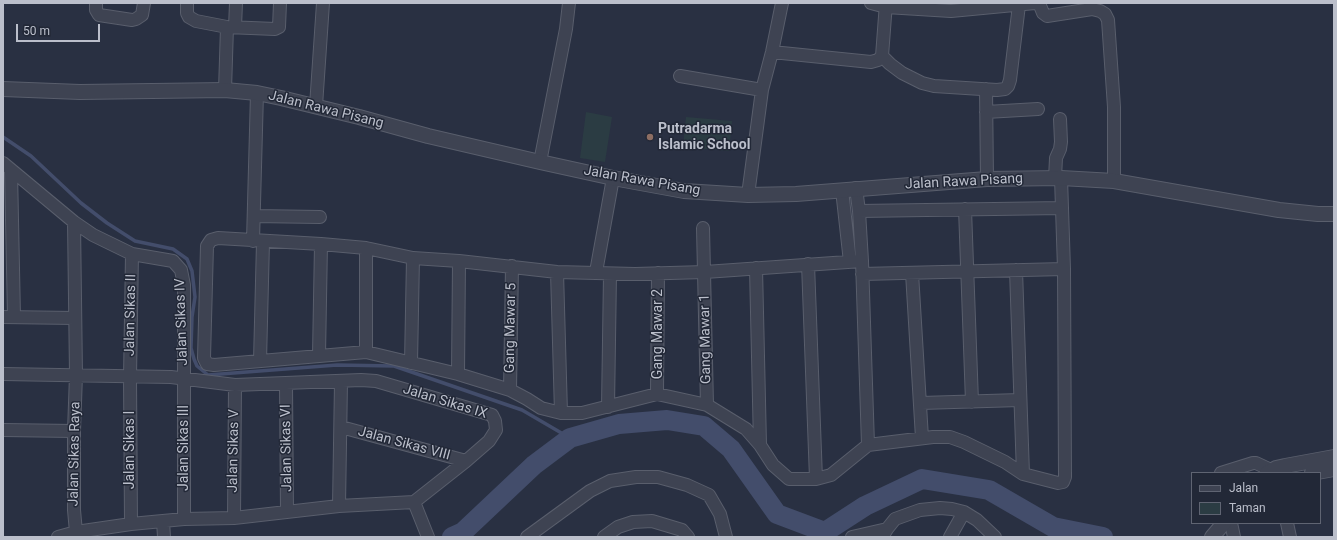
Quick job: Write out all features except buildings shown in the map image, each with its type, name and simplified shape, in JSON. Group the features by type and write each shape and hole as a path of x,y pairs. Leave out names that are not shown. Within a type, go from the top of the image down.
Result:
{"street":[{"path":"96,3 96,10 99,14 132,20 142,15 144,3"},
{"path":"187,3 187,13 196,22 231,27 275,29 279,27 280,3"},
{"path":"224,90 231,27 236,3"},
{"path":"316,106 322,3"},
{"path":"540,162 566,29 569,3"},
{"path":"748,195 762,90 772,52 782,3"},
{"path":"871,3 951,11 1035,3"},
{"path":"1039,3 1047,16 1092,9 1105,14 1108,20 1114,107 1114,181"},
{"path":"882,56 902,73 922,83 934,86 1005,89 1010,80 1019,4"},
{"path":"772,52 871,62 878,60 882,56 886,5"},
{"path":"680,76 762,90"},
{"name":"Jalan Rawa Pisang","path":"3,89 87,92 224,90 257,93 316,106 428,136 540,162 613,178 684,191 748,195 796,194 987,178 1058,178 1114,181 1279,210 1334,214"},
{"path":"986,89 987,178"},
{"path":"257,93 254,216 258,241 260,361"},
{"path":"986,112 1038,109"},
{"path":"856,261 704,272 610,274 596,272 557,272 512,266 413,258 366,248 218,238 211,240 207,246 204,358 207,364 214,365 366,352 458,374 510,390 528,399 541,408 561,414 582,413 657,394 707,405 746,428 760,445 773,465 789,479 816,479 831,475 868,445 922,438 950,437 964,442 1005,462 1023,474 1056,483 1063,482 1065,477 1064,269 1062,208 1056,158 1060,150 1061,142 1060,119"},
{"path":"7,167 8,317 75,318"},
{"name":"Jalan Sikas IV","path":"7,167 74,222 93,235 132,254 173,261 181,270 184,285 184,378"},
{"path":"596,272 613,178"},
{"path":"856,188 859,211 856,261"},
{"path":"842,190 856,261 862,274 868,445"},
{"path":"859,211 1062,208"},
{"path":"965,209 972,402"},
{"path":"254,216 320,217"},
{"name":"Jalan Sikas Raya","path":"74,222 76,375 74,510 76,532"},
{"name":"Gang Mawar 1","path":"703,228 707,405"},
{"path":"319,355 321,244"},
{"path":"366,248 366,352"},
{"name":"Jalan Sikas II","path":"130,377 132,254"},
{"path":"411,363 413,258"},
{"path":"458,374 459,261"},
{"path":"808,264 816,479"},
{"name":"Gang Mawar 5","path":"510,390 512,266"},
{"path":"756,268 760,445"},
{"path":"862,274 1064,269"},
{"path":"1016,270 1023,474"},
{"path":"557,272 561,414"},
{"name":"Gang Mawar 2","path":"657,394 658,273"},
{"path":"912,273 922,438"},
{"path":"608,407 610,274"},
{"path":"3,374 171,377 235,385 341,382 339,506"},
{"name":"Jalan Sikas I","path":"130,377 131,524"},
{"name":"Jalan Sikas III","path":"184,378 184,519"},
{"name":"Jalan Sikas IX","path":"341,382 361,380 376,381 492,415 495,421 496,430 489,441 466,461"},
{"name":"Jalan Sikas VI","path":"286,384 287,512"},
{"name":"Jalan Sikas V","path":"234,518 235,385"},
{"path":"921,403 1020,400"},
{"name":"Jalan Sikas VIII","path":"341,427 466,461"},
{"path":"3,430 74,431"},
{"path":"1223,472 1256,463 1270,472 1285,466 1334,457"},
{"path":"58,537 76,532 131,524 184,519 234,518 339,506 414,502 466,461"},
{"path":"1318,472 1334,469"},
{"path":"527,537 590,491 610,481 636,477 658,477 687,485 709,495 720,514 726,537"},
{"path":"414,502 427,535"},
{"path":"852,537 884,533 895,519 920,510 952,508 964,512 976,520 995,537"},
{"path":"950,537 964,512"},
{"path":"163,521 164,537"},
{"path":"604,537 618,527 633,522 652,521 682,530 688,537"},
{"path":"1209,533 1222,524"},
{"path":"1231,524 1234,537"},
{"path":"1287,524 1290,537"}],"green space":[{"path":"586,112 612,117 605,162 580,158"},
{"path":"686,117 732,121 729,151 683,147"}],"waterway":[{"path":"3,137 31,156 81,203 107,223 135,241 173,249 187,259 192,271 195,297 192,317 191,348 197,366 208,375 337,365 394,366 522,410 570,438"},
{"path":"452,537 463,532 534,465 570,438 619,424 667,420 704,426 731,449 777,514 825,532 865,506 922,479 989,490 1053,527 1103,537"}],"place":[{"name":"Putradarma Islamic School","path":"650,137"}]}
